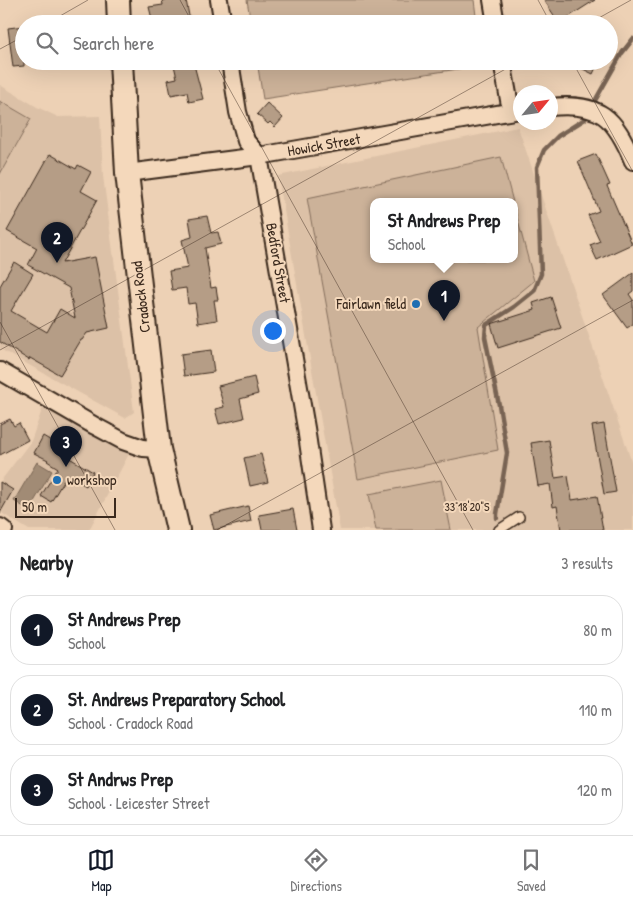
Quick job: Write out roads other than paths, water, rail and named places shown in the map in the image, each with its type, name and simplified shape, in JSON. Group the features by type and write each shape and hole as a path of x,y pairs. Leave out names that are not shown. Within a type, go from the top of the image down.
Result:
{"main road":[{"path":"118,0 119,15"},
{"name":"Cradock Road","path":"121,70 127,173 159,449 178,530"}],"street":[{"path":"219,0 222,15"},
{"path":"492,0 494,15"},
{"name":"Bedford Street","path":"231,70 238,112 246,141 260,156 322,530"},
{"path":"505,70 513,100"},
{"path":"558,106 587,108 606,116 618,130 633,161"},
{"name":"Howick Street","path":"127,173 260,156 513,111"},
{"path":"0,371 123,441 143,448 159,449"},
{"path":"0,528 4,530"}],"lane":[{"path":"499,530 519,517"}],"waterway":[{"path":"618,60 633,39"},
{"path":"596,99 612,70"},
{"path":"497,518 507,453 485,337 486,325 534,291 541,274 537,167 544,150 558,136 585,119"}],"place":[{"name":"St. Andrews Preparatory School","path":"57,263"},
{"name":"Fairlawn field","path":"416,304"},
{"name":"St Andrews Prep","path":"444,321"},
{"name":"St Andrws Prep","path":"66,467"},
{"name":"workshop","path":"57,480"}]}
